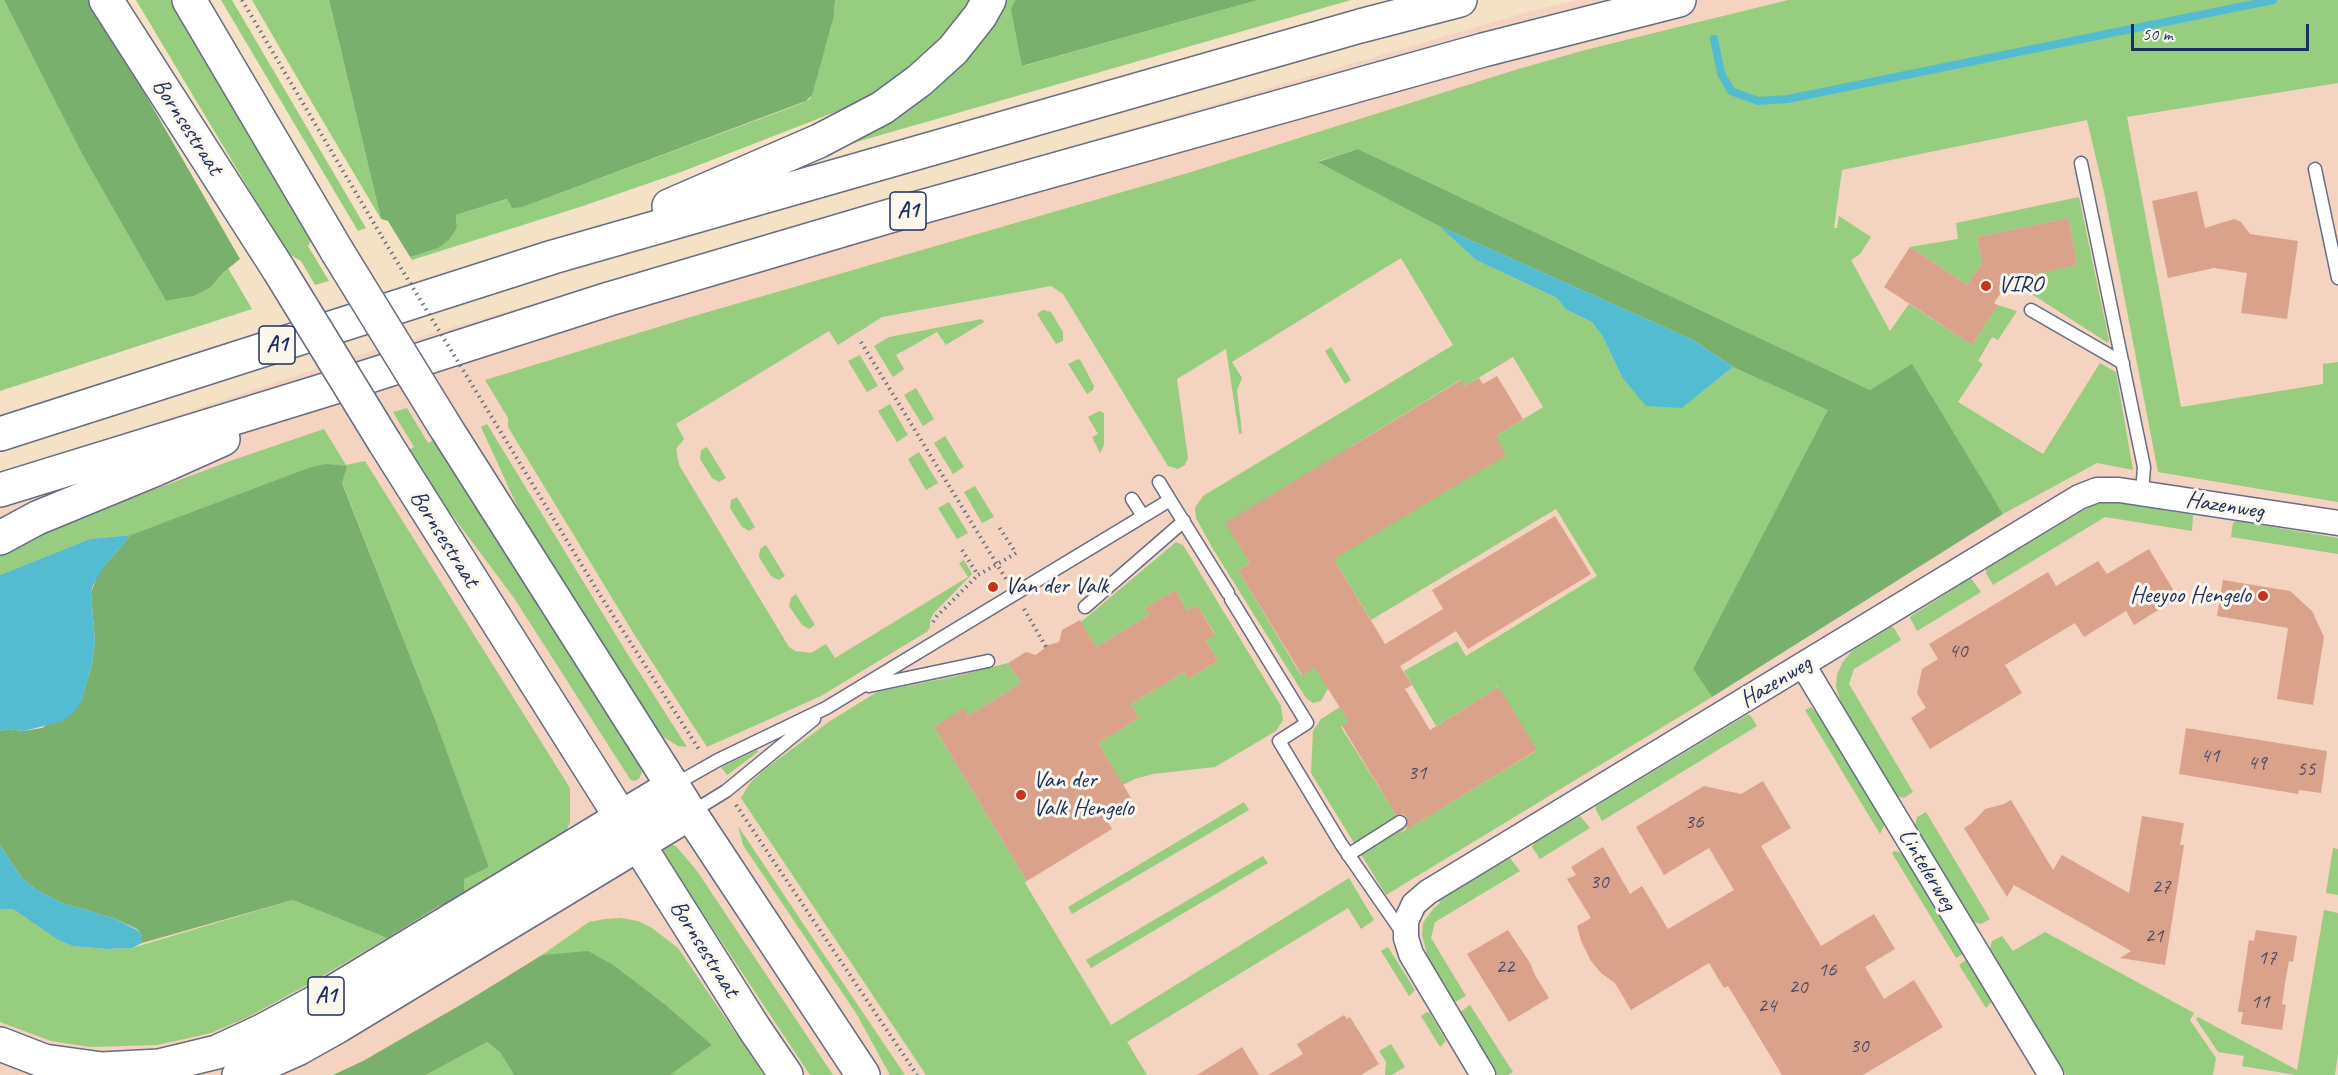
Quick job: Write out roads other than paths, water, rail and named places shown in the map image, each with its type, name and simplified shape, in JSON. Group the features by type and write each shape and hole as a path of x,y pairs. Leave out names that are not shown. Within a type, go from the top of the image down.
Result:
{"main road":[{"name":"Bornsestraat","path":"106,0 279,270 620,817 786,1075"},
{"path":"189,0 337,251 444,425 690,813 863,1075"},
{"name":"A1","path":"553,257 819,141 882,108 920,80 953,50 980,16 989,0"},
{"name":"A1","path":"0,434 553,257 1360,26 1460,0"},
{"name":"A1","path":"0,490 338,386 609,299 900,213 1483,50 1679,0"},
{"name":"A1","path":"0,538 37,518 156,469 338,386"},
{"path":"620,817 673,786"},
{"path":"638,844 690,813"},
{"name":"A1","path":"0,1044 44,1061 102,1069 159,1066 217,1052 325,997 620,817"},
{"name":"A1","path":"239,1075 297,1049 338,1026 638,844"}],"street":[{"name":"Hazenweg","path":"1406,938 1406,921 1414,904 1428,892 2079,497 2097,490 2118,490 2338,524"},
{"name":"Lintelerweg","path":"1803,665 2051,1075"},
{"path":"1406,938 1411,954 1483,1075"}],"lane":[{"path":"2081,163 2144,467 2142,493"},
{"path":"2315,169 2338,278"},
{"path":"2031,310 2123,363"},
{"path":"1159,482 1307,723 1279,741 1348,855 1406,938"},
{"path":"1132,499 1143,516"},
{"path":"673,786 709,765 826,708 1170,500"},
{"path":"1085,607 1184,522"},
{"path":"862,687 988,661"},
{"path":"690,813 726,791 826,708"},
{"path":"1348,855 1400,822"}],"water":[{"path":"1439,226 1693,340 1733,367 1682,408 1646,406 1622,377 1603,337 1592,322 1565,309 1557,298 1476,260"},
{"path":"131,535 104,566 93,585 91,593 95,642 92,664 81,702 63,721 24,731 8,729 0,731 0,575 90,539"},
{"path":"0,845 21,877 38,891 62,903 113,918 137,930 142,936 142,943 132,948 106,949 73,946 58,940 13,909 0,909"}],"waterway":[{"path":"1714,39 1721,73 1731,91 1758,101 1788,99 2273,0"}],"place":[{"name":"VIRO","path":"1986,286"},
{"name":"Van der Valk","path":"993,587"},
{"name":"Heeyoo Hengelo","path":"2263,596"},
{"name":"Van der Valk Hengelo","path":"1021,795"}]}
